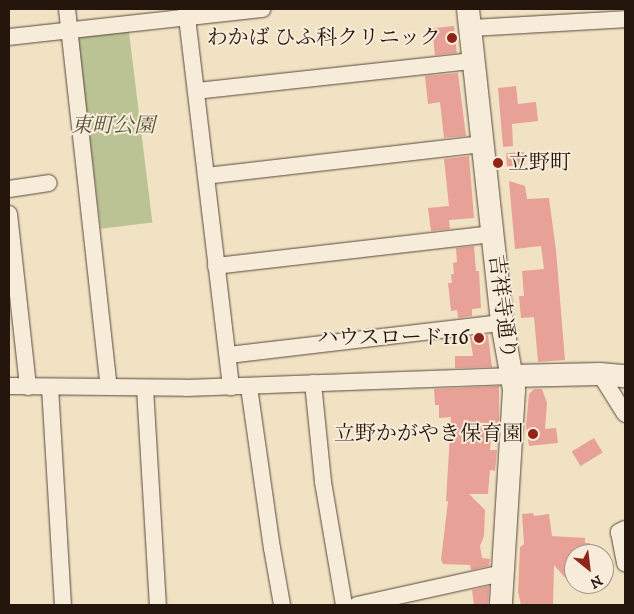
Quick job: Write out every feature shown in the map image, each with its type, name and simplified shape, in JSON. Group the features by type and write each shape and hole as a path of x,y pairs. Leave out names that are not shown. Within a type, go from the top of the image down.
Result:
{"main road":[{"name":"吉祥寺通り","path":"469,18 502,323 514,390 501,605"},
{"path":"512,376 600,374 625,376"}],"street":[{"path":"67,9 109,388"},
{"path":"9,37 187,13 262,9"},
{"path":"187,13 231,387"},
{"path":"469,18 625,19"},
{"path":"196,91 474,61"},
{"path":"206,176 483,144"},
{"path":"9,189 49,183"},
{"path":"9,214 28,387"},
{"path":"216,266 493,234"},
{"path":"228,355 502,323"},
{"path":"600,374 625,414"},
{"path":"9,386 109,388 249,387 512,376"},
{"path":"313,383 323,482 344,605"},
{"path":"50,387 63,605"},
{"path":"249,387 282,605"},
{"path":"145,388 158,605"},
{"path":"625,529 619,532 625,563"},
{"path":"362,605 502,573"}],"green space":[{"name":"東町公園","path":"128,24 152,223 101,229 76,30"}],"building":[{"path":"454,26 457,53 435,55 432,28"},
{"path":"458,73 466,136 444,138 440,102 428,104 425,76"},
{"path":"516,86 518,104 536,102 538,121 512,124 513,146 503,147 498,88"},
{"path":"524,152 525,165 507,166 506,153"},
{"path":"469,156 474,218 449,220 450,229 431,231 428,208 449,206 444,159"},
{"path":"509,181 525,186 527,199 549,198 556,250 565,360 538,362 534,317 521,318 519,296 524,296 522,271 544,269 541,246 515,249"},
{"path":"474,246 476,271 479,271 481,308 472,309 472,316 458,318 457,310 451,311 448,283 452,283 451,274 454,274 453,263 457,262 456,248"},
{"path":"488,335 492,367 455,368 455,356 473,356 470,337"},
{"path":"499,386 499,428 492,428 490,450 497,450 495,471 490,470 488,494 469,494 485,510 484,536 480,546 482,558 490,559 489,566 471,570 470,565 443,564 441,560 448,501 446,501 451,417 439,418 439,405 435,405 434,389"},
{"path":"534,389 542,389 547,403 545,429 556,428 558,443 529,446 526,426 529,394"},
{"path":"594,438 603,453 580,466 572,451"},
{"path":"533,513 534,516 549,514 552,536 585,538 585,543 590,543 564,544 564,576 554,565 553,605 521,605 518,592 520,547 524,544 522,514"},
{"path":"489,586 488,605 474,605 472,590"}],"place":[{"name":"わかば ひふ科クリニック","path":"452,38"},
{"name":"立野町","path":"498,163"},
{"name":"ハウスロード116","path":"479,338"},
{"name":"立野かがやき保育園","path":"533,434"}]}
